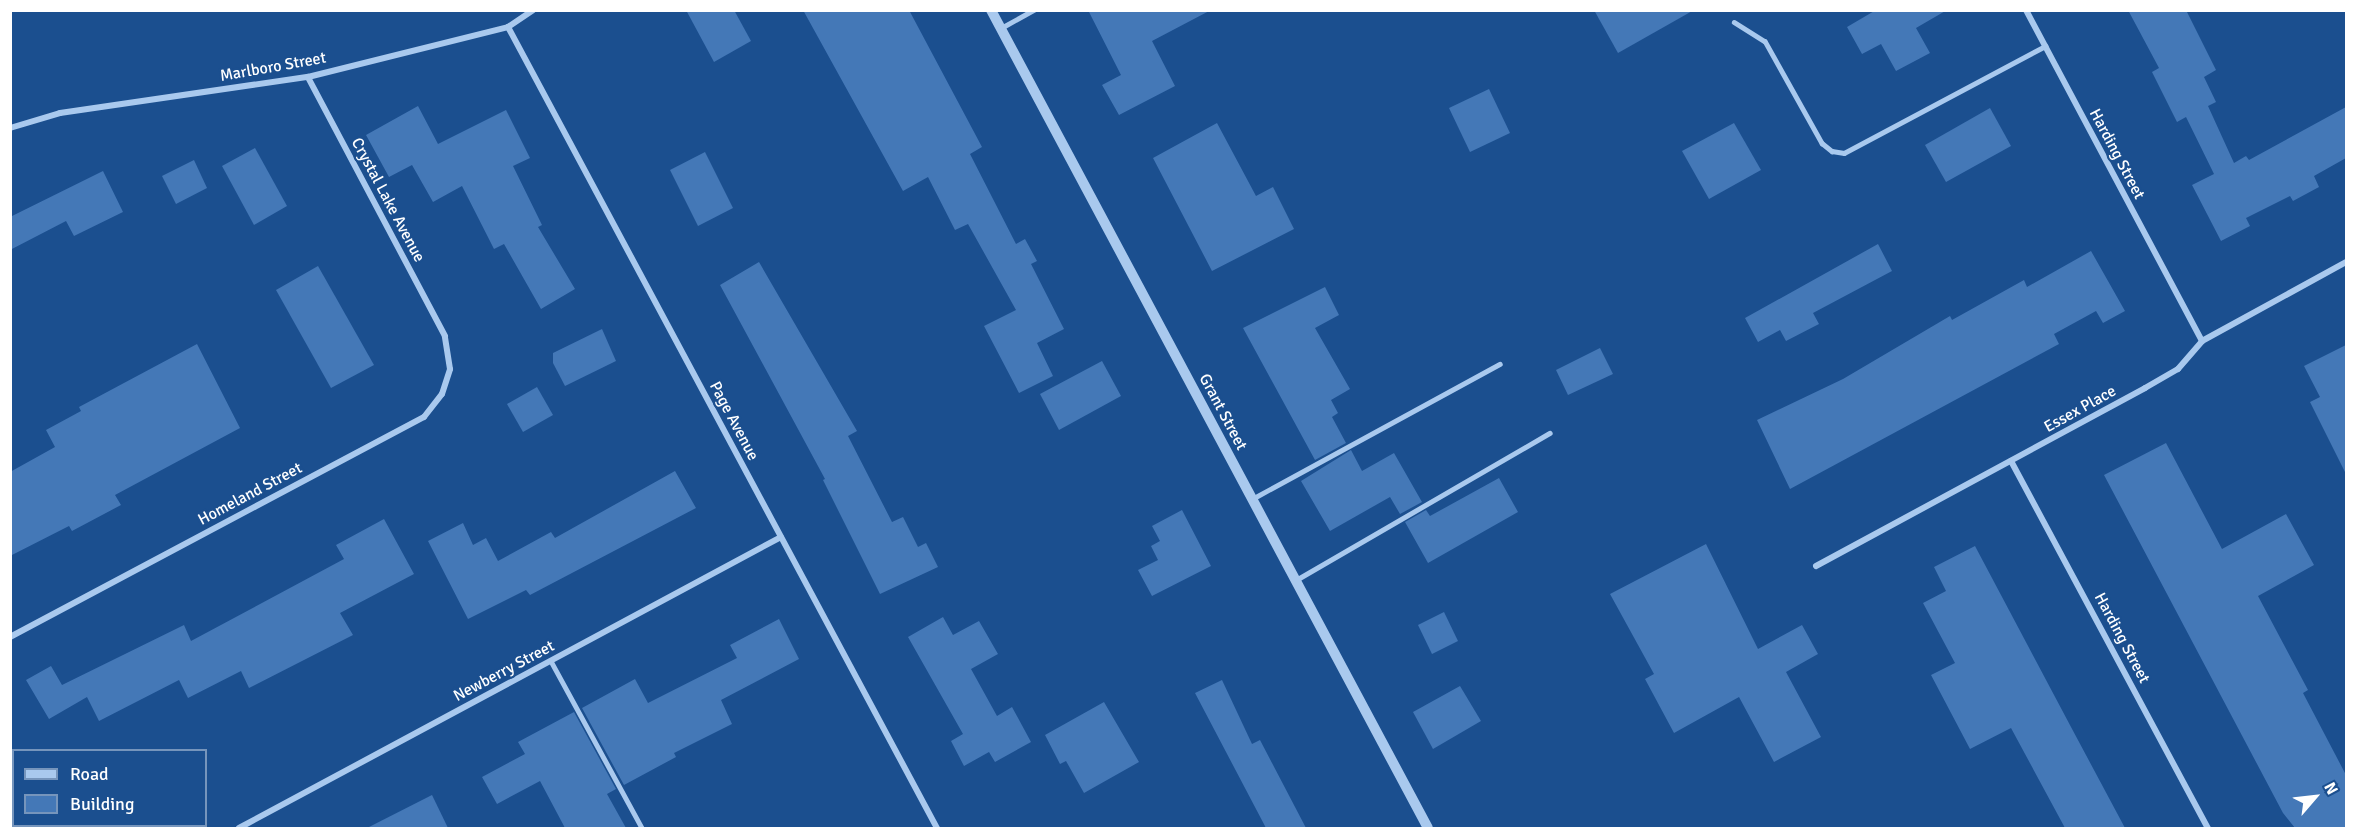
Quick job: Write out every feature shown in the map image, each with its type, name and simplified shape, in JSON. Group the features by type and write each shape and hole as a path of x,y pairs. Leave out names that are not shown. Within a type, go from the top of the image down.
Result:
{"street":[{"name":"Marlboro Street","path":"10,128 60,113 308,77 508,27 533,10"},
{"name":"Grant Street","path":"991,10 1428,828"},
{"name":"Harding Street","path":"2026,10 2202,341"},
{"name":"Page Avenue","path":"508,27 937,828"},
{"name":"Crystal Lake Avenue","path":"308,77 446,336"},
{"name":"Essex Place","path":"1816,566 2178,369 2202,341 2346,262"},
{"name":"Homeland Street","path":"10,637 424,417 442,394 450,369 446,336"},
{"name":"Harding Street","path":"2011,461 2208,828"},
{"name":"Newberry Street","path":"239,828 781,537"}],"lane":[{"path":"1001,28 1035,10"},
{"path":"1734,22 1765,41 1822,143 1832,151 1844,153 2044,46"},
{"path":"1252,499 1500,364"},
{"path":"1296,580 1550,433"},
{"path":"551,661 642,828"}],"building":[{"path":"686,10 734,10 751,41 714,62"},
{"path":"803,10 909,10 982,147 970,154 1016,244 1025,239 1037,261 1031,264 1064,329 1037,343 1053,376 1019,393 984,326 1016,310 968,224 955,230 928,177 903,191"},
{"path":"1088,10 1211,10 1152,41 1175,86 1119,115 1102,85 1121,75"},
{"path":"1594,10 1694,10 1618,53"},
{"path":"1876,10 1947,10 1916,28 1930,53 1896,71 1881,44 1862,54 1847,27"},
{"path":"2128,10 2186,10 2216,70 2204,77 2216,102 2208,106 2234,163 2246,156 2249,160 2346,107 2346,158 2314,176 2319,187 2293,201 2290,196 2246,218 2250,226 2221,241 2192,185 2214,174 2186,117 2177,122 2152,72 2159,68"},
{"path":"1489,89 1510,133 1470,152 1449,108"},
{"path":"418,106 438,144 506,110 530,158 513,166 542,225 538,227 575,289 541,309 504,244 494,249 462,186 433,202 412,165 389,177 366,135"},
{"path":"1990,108 2011,146 1946,182 1925,145"},
{"path":"1217,123 1256,196 1273,187 1294,229 1212,271 1153,158"},
{"path":"1734,123 1761,170 1709,199 1682,151"},
{"path":"255,148 287,206 254,225 222,166"},
{"path":"705,152 733,208 698,226 670,170"},
{"path":"194,160 207,188 176,204 162,176"},
{"path":"103,171 123,212 74,236 66,221 10,250 10,217"},
{"path":"1878,244 1892,271 1813,313 1819,324 1786,341 1780,330 1758,342 1745,318"},
{"path":"2091,251 2125,311 2103,323 2096,311 2054,334 2059,344 1790,489 1757,420 1843,379 1950,316 1952,320 2024,280 2027,287"},
{"path":"759,262 857,431 848,436 892,522 903,517 918,547 926,543 938,567 880,594 823,480 825,479 720,285"},
{"path":"318,266 374,365 331,388 276,290"},
{"path":"1325,287 1339,315 1315,328 1350,389 1331,400 1338,413 1332,417 1346,443 1315,460 1243,328"},
{"path":"602,329 616,361 565,386 553,363 553,353"},
{"path":"197,344 240,428 115,495 121,505 72,531 69,526 10,556 10,472 55,447 46,430 81,411 79,407"},
{"path":"2346,345 2346,474 2310,402 2320,397 2304,366"},
{"path":"1600,348 1613,374 1568,395 1556,370"},
{"path":"1102,361 1121,396 1059,430 1040,394"},
{"path":"537,387 553,415 523,432 507,404"},
{"path":"2166,443 2222,549 2286,514 2314,565 2258,596 2308,690 2303,693 2346,775 2346,828 2295,828 2283,813 2104,475"},
{"path":"1351,450 1362,471 1394,453 1422,502 1400,514 1390,497 1330,531 1301,481"},
{"path":"675,471 696,508 530,595 526,590 468,619 428,541 463,523 473,545 486,538 498,561 551,532 555,538"},
{"path":"1499,478 1518,512 1428,563 1405,522 1426,510 1430,516"},
{"path":"1182,510 1211,566 1152,596 1138,570 1158,560 1151,546 1160,541 1152,526"},
{"path":"384,519 414,574 340,613 353,635 249,688 241,671 188,698 179,680 99,721 87,697 49,719 26,680 51,666 62,685 184,625 191,641 344,559 336,545"},
{"path":"1706,544 1758,649 1802,625 1818,654 1786,672 1821,737 1774,762 1739,697 1674,733 1645,679 1654,674 1610,594"},
{"path":"1975,546 2125,828 2065,828 2011,728 1970,749 1931,675 1955,663 1923,603 1946,591 1934,567"},
{"path":"1444,612 1458,641 1432,654 1418,625"},
{"path":"943,617 953,635 979,621 998,654 971,669 997,716 1012,707 1031,742 995,762 989,752 964,766 951,741 963,734 908,637"},
{"path":"779,619 799,659 721,700 732,724 674,753 676,757 624,785 582,708 635,679 648,703 737,658 730,645"},
{"path":"1222,680 1252,744 1260,740 1306,828 1266,828 1195,693"},
{"path":"1460,686 1481,721 1433,749 1413,712"},
{"path":"1104,702 1139,762 1084,793 1066,761 1060,764 1045,735"},
{"path":"574,712 616,789 607,794 626,828 565,828 540,781 497,804 482,777 525,754 518,742"},
{"path":"432,795 448,828 367,828"}]}
